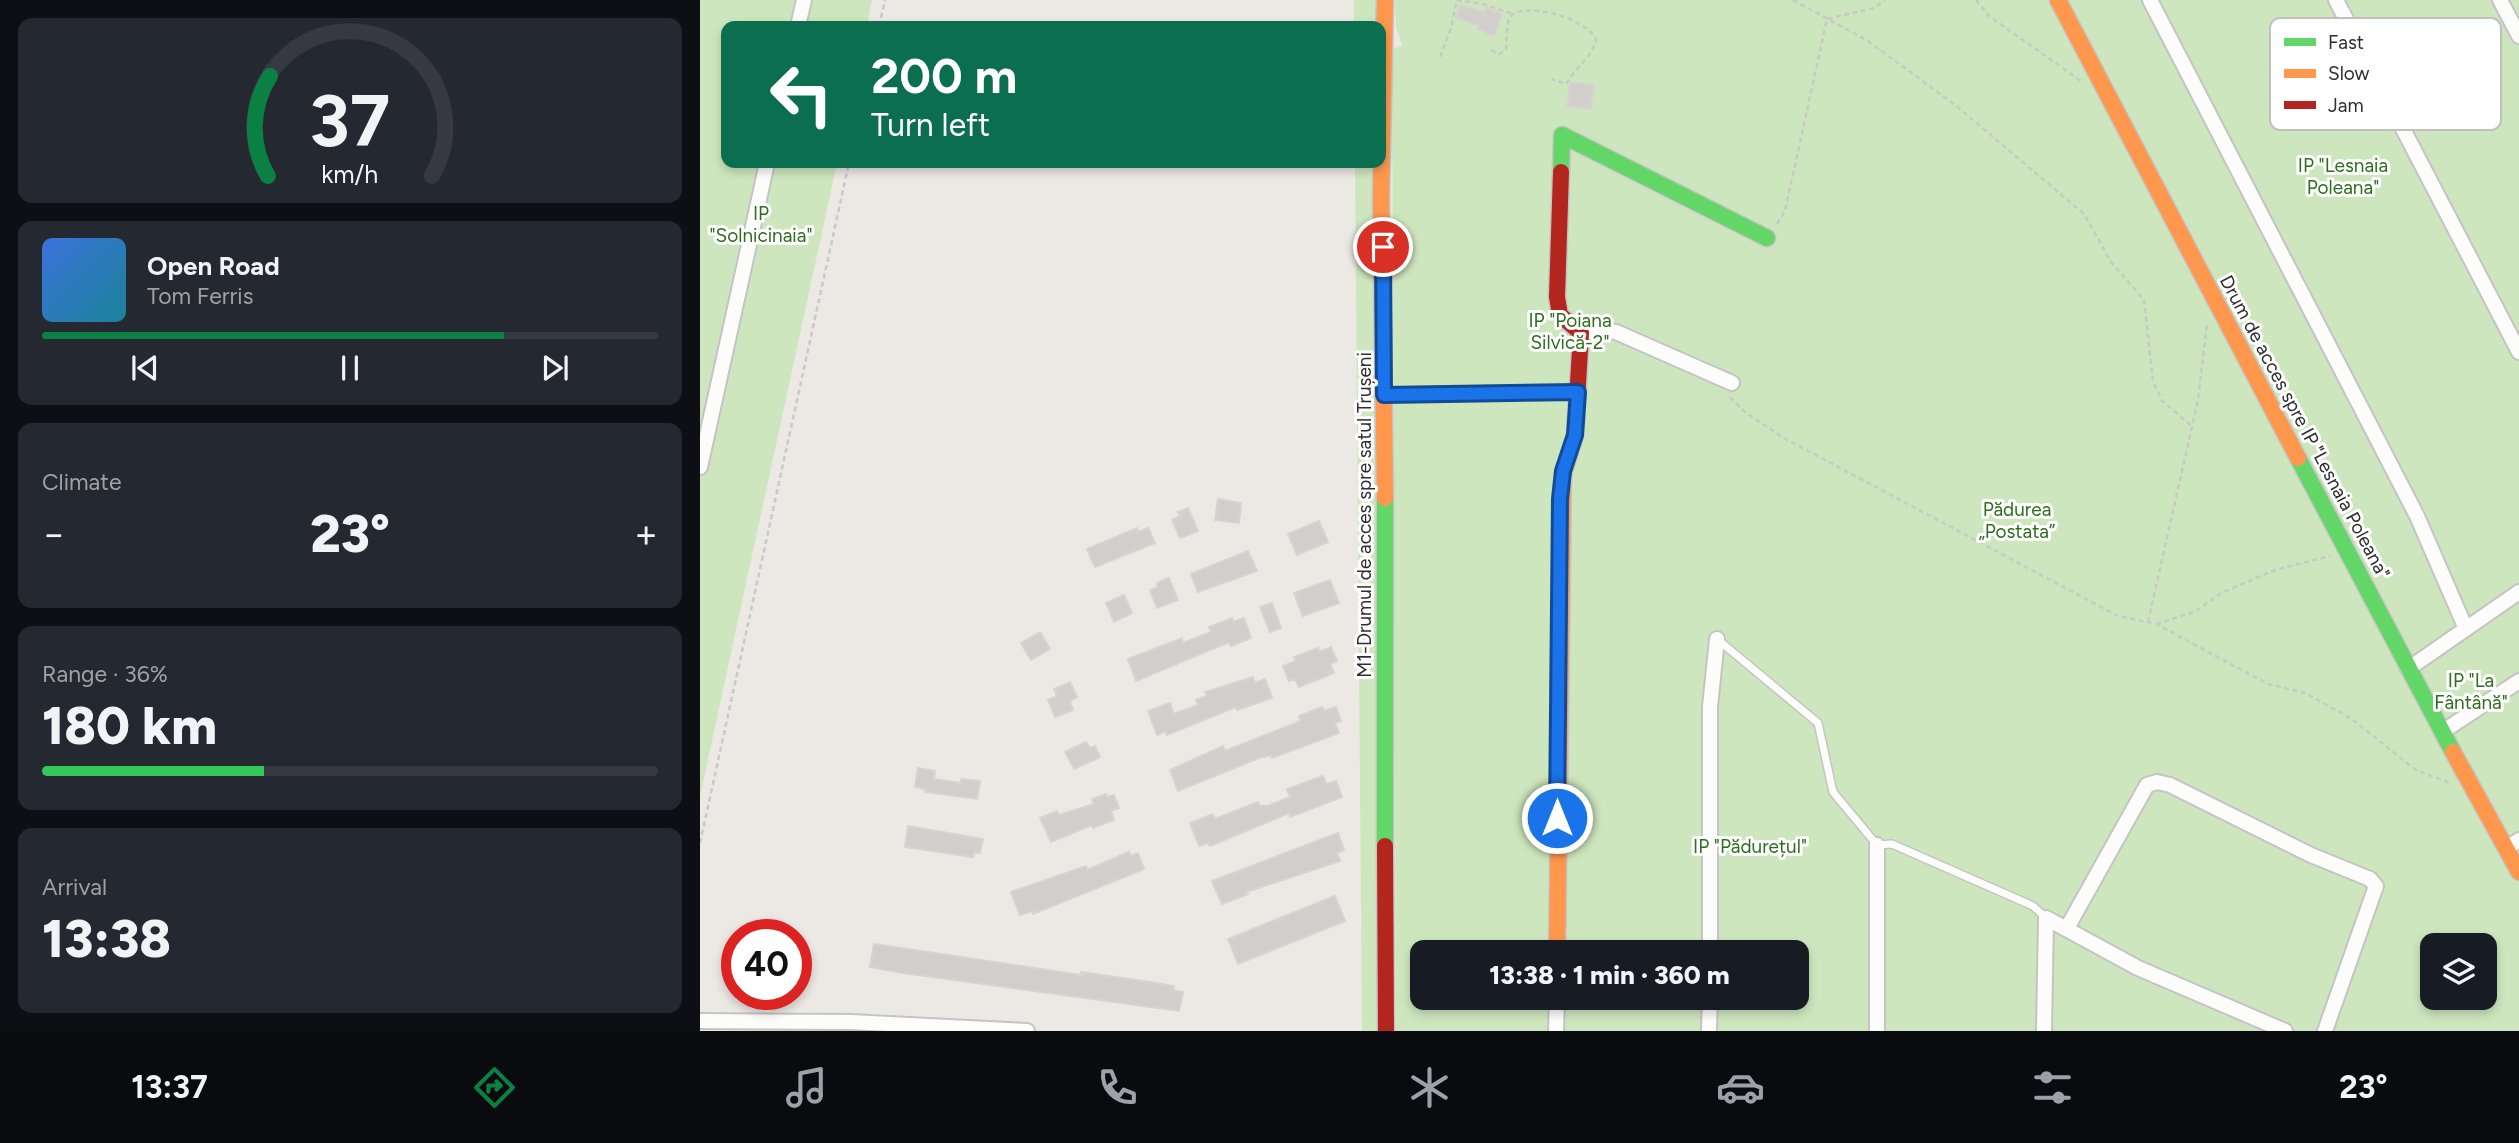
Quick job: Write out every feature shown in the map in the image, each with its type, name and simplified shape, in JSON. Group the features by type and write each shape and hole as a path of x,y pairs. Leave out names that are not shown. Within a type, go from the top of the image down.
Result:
{"street":[{"path":"799,21 804,0"},
{"name":"M1-Drumul de acces spre satul Trușeni","path":"1385,0 1385,21"},
{"name":"Drum de acces spre IP \"Lesnaia Poleana\"","path":"2058,0 2408,669 2473,787 2513,844 2519,872"},
{"path":"2150,0 2417,516 2466,629"},
{"path":"2336,0 2345,18"},
{"path":"2500,0 2519,36"},
{"path":"2405,130 2517,343"},
{"path":"1732,383 1616,332 1599,330 1581,333 1560,316 1557,297 1562,135 1767,238"},
{"path":"700,467 767,168"},
{"name":"M1-Drumul de acces spre satul Trușeni","path":"1382,168 1385,1031"},
{"path":"1557,940 1560,499 1563,471 1575,435 1581,333"},
{"path":"2408,669 2519,592"},
{"path":"1710,940 1710,707 1717,639"},
{"path":"2442,732 2519,681"},
{"path":"2067,928 2147,785 2157,782 2170,785 2311,855 2370,879 2376,886 2325,1031"},
{"path":"1877,845 1877,1031"},
{"path":"2044,1031 2046,918 2067,928 2087,943 2138,968 2285,1031"},
{"path":"1556,1010 1556,1031"},
{"path":"1709,1031 1710,1010"},
{"path":"700,1021 851,1022 1027,1031"}],"lane":[{"path":"1384,395 1578,392"},
{"path":"1717,639 1818,723 1833,792 1877,845 1892,844 2033,906 2046,918"}],"path":[{"path":"880,21 885,0"},
{"path":"1440,57 1451,28 1457,0 1483,4 1513,14"},
{"path":"1793,0 1868,41 1954,104 2084,214 2111,262 2144,299 2153,381 2162,401 2192,426"},
{"path":"1827,19 1874,8 1885,0"},
{"path":"1976,0 1989,16 2088,86"},
{"path":"1491,50 1499,54 1506,50 1510,17 1518,10 1549,7 1584,24 1594,33 1595,47 1574,70 1566,84 1552,79"},
{"path":"1767,238 1785,211 1827,19"},
{"path":"700,843 848,168"},
{"path":"2148,622 2192,426 2207,323"},
{"path":"1732,383 1730,398 1746,413 1784,438 2118,616 2156,624 2268,684 2305,693 2351,719 2416,770 2444,782 2473,787"},
{"path":"2156,624 2196,611 2221,593 2275,570 2324,560 2345,548"}],"green space":[{"name":"IP \"Solnicinaia\"","path":"700,0 872,0 868,21 721,21 721,168 836,168 700,796"},
{"path":"1354,0 1376,0 1376,21 1354,21"},
{"path":"1395,0 2519,0 2519,1031 1396,1031 1392,50 1402,45 1396,27"},
{"path":"1355,168 1376,168 1377,1031 1362,1031"}],"building":[{"path":"1460,5 1484,12 1486,8 1502,14 1494,36 1477,29 1479,25 1456,18"},
{"path":"1570,82 1594,85 1591,109 1567,106"},
{"path":"1218,499 1241,503 1239,523 1215,520"},
{"path":"1188,508 1198,531 1180,538 1172,520 1180,516 1178,512"},
{"path":"1319,521 1328,542 1297,555 1288,534"},
{"path":"1137,528 1138,532 1148,528 1155,543 1095,567 1087,549"},
{"path":"1248,551 1257,571 1198,592 1191,574"},
{"path":"1169,578 1178,600 1157,608 1150,590 1158,587 1157,583"},
{"path":"1330,580 1339,603 1303,616 1294,593"},
{"path":"1124,595 1132,613 1114,622 1106,603"},
{"path":"1272,603 1281,628 1270,632 1260,607"},
{"path":"1232,618 1233,622 1244,618 1251,638 1231,646 1229,642 1136,681 1128,659 1182,638 1183,643 1211,632 1209,627"},
{"path":"1040,632 1050,649 1031,660 1021,643"},
{"path":"1331,647 1337,661 1330,664 1334,673 1299,687 1295,679 1289,681 1283,666 1296,661 1294,657 1318,648 1319,652"},
{"path":"1253,677 1255,683 1265,679 1272,698 1237,710 1236,707 1167,735 1166,731 1157,735 1148,711 1170,703 1174,714 1198,705 1196,700 1207,696 1205,692"},
{"path":"1070,682 1077,697 1070,701 1073,710 1055,717 1048,700 1057,696 1054,689"},
{"path":"1322,707 1324,711 1336,707 1341,721 1335,723 1339,733 1272,758 1271,755 1259,758 1178,791 1170,770 1223,746 1225,751 1301,721 1299,716"},
{"path":"1086,742 1090,748 1095,746 1100,757 1074,769 1065,752"},
{"path":"918,768 935,771 934,779 961,783 961,779 980,781 977,799 925,792 926,789 915,787"},
{"path":"1323,776 1326,784 1336,781 1342,797 1290,817 1289,813 1210,846 1208,843 1199,846 1190,823 1213,814 1215,819 1258,802 1260,806 1268,806 1290,797 1287,789"},
{"path":"1106,794 1107,797 1114,795 1119,808 1111,811 1114,820 1093,828 1092,825 1051,842 1040,818 1057,811 1059,815 1094,804 1092,799"},
{"path":"908,826 983,839 980,853 974,852 973,857 905,847"},
{"path":"1338,833 1344,850 1337,853 1340,861 1246,892 1248,894 1222,904 1212,881"},
{"path":"1129,852 1130,856 1138,853 1144,869 1033,914 1032,911 1020,915 1011,892 1086,866 1087,870"},
{"path":"1335,896 1345,921 1238,964 1228,939"},
{"path":"874,944 1081,975 1081,972 1150,982 1174,986 1173,990 1183,992 1179,1011 903,973 870,967"}],"traffic: fast":[{"path":"1561,172 1562,135 1767,238"},
{"path":"2298,458 2453,752"},
{"path":"1385,498 1385,846"}],"traffic: slow":[{"path":"1385,0 1385,21"},
{"path":"2058,0 2298,458"},
{"path":"1382,168 1385,498"},
{"path":"1557,940 1563,474"},
{"path":"2453,752 2519,872"}],"traffic: jam":[{"path":"1561,172 1557,297 1560,315 1581,333 1575,435 1563,474"},
{"path":"1385,846 1386,1031"}],"route":[{"path":"1383,247 1384,395 1578,392 1575,435 1563,471 1560,499 1557,818"}],"park label":[{"name":"IP \"Lesnaia Poleana\"","path":"2343,176"},
{"name":"IP \"Poiana Silvică-2\"","path":"1570,331"},
{"name":"Pădurea „Postata”","path":"2017,520"},
{"name":"IP \"La Fântână\"","path":"2471,691"},
{"name":"IP \"Pădurețul\"","path":"1750,846"}]}
